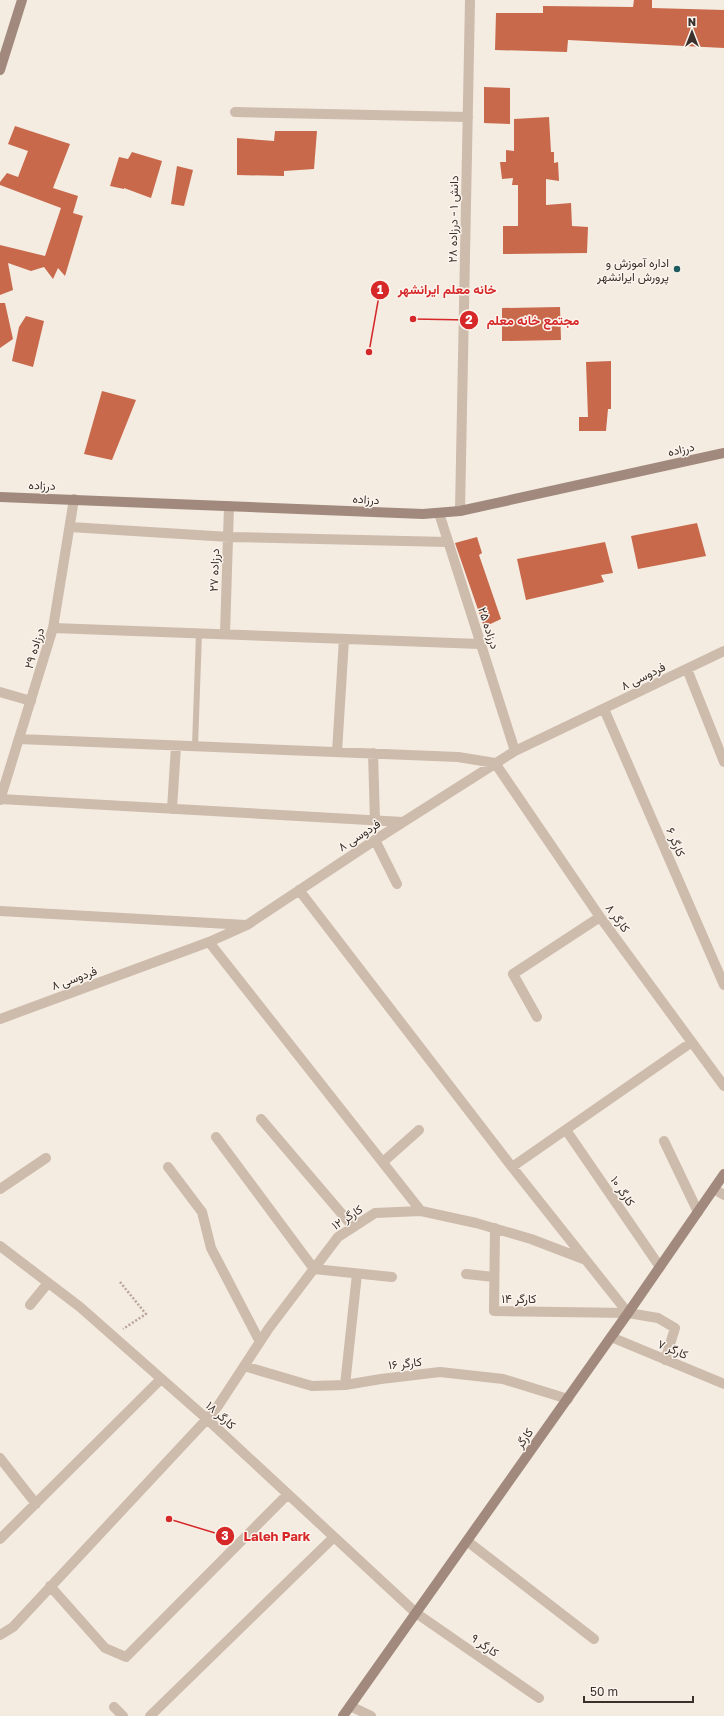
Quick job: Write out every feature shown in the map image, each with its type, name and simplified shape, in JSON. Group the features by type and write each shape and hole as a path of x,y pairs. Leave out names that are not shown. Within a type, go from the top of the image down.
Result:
{"main road":[{"path":"0,70 22,0"},
{"name":"درزاده","path":"0,497 423,514 460,511 724,453"},
{"name":"کارگر","path":"343,1716 568,1399 724,1174"}],"street":[{"name":"دانش ۱ - درزاده ۲۸","path":"460,511 470,0"},
{"path":"235,112 468,117"},
{"name":"درزاده ۲۹","path":"0,799 54,628 74,499"},
{"name":"درزاده ۲۷","path":"225,634 229,506"},
{"name":"درزاده ۲۵","path":"439,513 515,751"},
{"path":"70,527 228,537 448,542"},
{"path":"54,628 480,644"},
{"path":"337,752 344,639"},
{"name":"فردوسی ۸","path":"0,1019 209,942 247,925 375,840 515,751 724,651"},
{"path":"687,669 724,762"},
{"path":"0,692 31,701"},
{"name":"کارگر ۶","path":"604,709 724,985"},
{"path":"19,739 458,757 496,763"},
{"path":"172,809 176,746"},
{"path":"373,753 375,821"},
{"name":"کارگر ۸","path":"496,763 600,917 724,1086"},
{"path":"0,799 403,822"},
{"path":"375,840 397,884"},
{"path":"299,890 512,1167 628,1313 658,1318 675,1328 665,1360"},
{"path":"0,911 247,925"},
{"path":"537,1017 513,974 600,917"},
{"path":"209,942 421,1211"},
{"path":"512,1167 692,1042"},
{"path":"261,1119 353,1227"},
{"path":"383,1162 419,1130"},
{"name":"کارگر ۱۰","path":"566,1130 660,1267"},
{"path":"216,1137 314,1269 392,1277"},
{"path":"664,1141 698,1212"},
{"path":"0,1189 46,1158"},
{"path":"168,1167 202,1212 211,1248 260,1342"},
{"path":"714,1189 724,1195"},
{"name":"کارگر ۱۲","path":"0,1635 13,1627 207,1419 218,1406 260,1342 338,1237 353,1227 375,1213 421,1211 495,1228 531,1239 586,1260"},
{"name":"کارگر ۱۴","path":"495,1228 494,1312 628,1313"},
{"name":"کارگر ۱۸","path":"0,1246 80,1307 112,1335 207,1419 416,1613"},
{"path":"345,1385 357,1274"},
{"path":"466,1274 494,1277"},
{"path":"30,1305 48,1283"},
{"name":"کارگر ۷","path":"611,1337 724,1384"},
{"name":"کارگر ۱۶","path":"244,1366 312,1386 345,1385 440,1372 503,1379 568,1399"},
{"path":"0,1539 161,1379"},
{"path":"0,1458 36,1504"},
{"path":"50,1586 105,1648 126,1656 288,1494"},
{"path":"150,1716 334,1536"},
{"path":"467,1541 594,1639"},
{"name":"کارگر ۹","path":"416,1613 539,1698"},
{"path":"350,1706 371,1716"},
{"path":"114,1707 123,1716"}],"lane":[{"path":"195,746 199,633"}],"path":[{"path":"112,1335 146,1314 120,1282"}],"building":[{"path":"634,0 652,0 652,8 724,10 724,48 568,40 567,52 495,50 496,13 543,13 543,6 633,7"},
{"path":"484,87 510,88 510,124 484,123"},
{"path":"549,117 551,152 554,152 554,163 558,162 559,181 546,179 546,205 571,203 572,226 588,227 587,253 503,254 503,226 518,226 518,185 512,185 513,178 502,179 500,162 506,162 506,150 514,151 514,119"},
{"path":"15,126 70,144 53,188 78,196 73,213 83,216 65,276 58,268 53,279 44,267 31,271 8,263 13,290 0,295 0,245 45,256 61,208 0,185 0,182 7,173 18,177 28,151 8,144"},
{"path":"275,131 317,131 314,169 284,171 284,176 237,175 237,138 274,141"},
{"path":"132,152 162,161 151,198 124,188 110,186 119,157 128,159"},
{"path":"177,166 193,170 184,206 171,204"},
{"path":"0,303 5,303 13,339 0,348"},
{"path":"560,307 561,340 502,341 502,308"},
{"path":"26,316 44,321 33,367 12,361 19,327"},
{"path":"611,361 611,409 608,409 606,431 579,431 579,417 588,417 586,362"},
{"path":"102,391 136,400 112,460 84,454"},
{"path":"697,523 706,556 638,569 631,536"},
{"path":"477,537 482,553 479,555 501,619 484,627 455,543"},
{"path":"605,542 613,573 601,575 604,582 526,600 517,559"}],"place":[{"name":"اداره آموزش و پرورش ایرانشهر","path":"677,269"},
{"name":"مجتمع خانه معلم","path":"413,319"},
{"name":"خانه معلم ایرانشهر","path":"369,352"},
{"name":"Laleh Park","path":"169,1519"}]}
